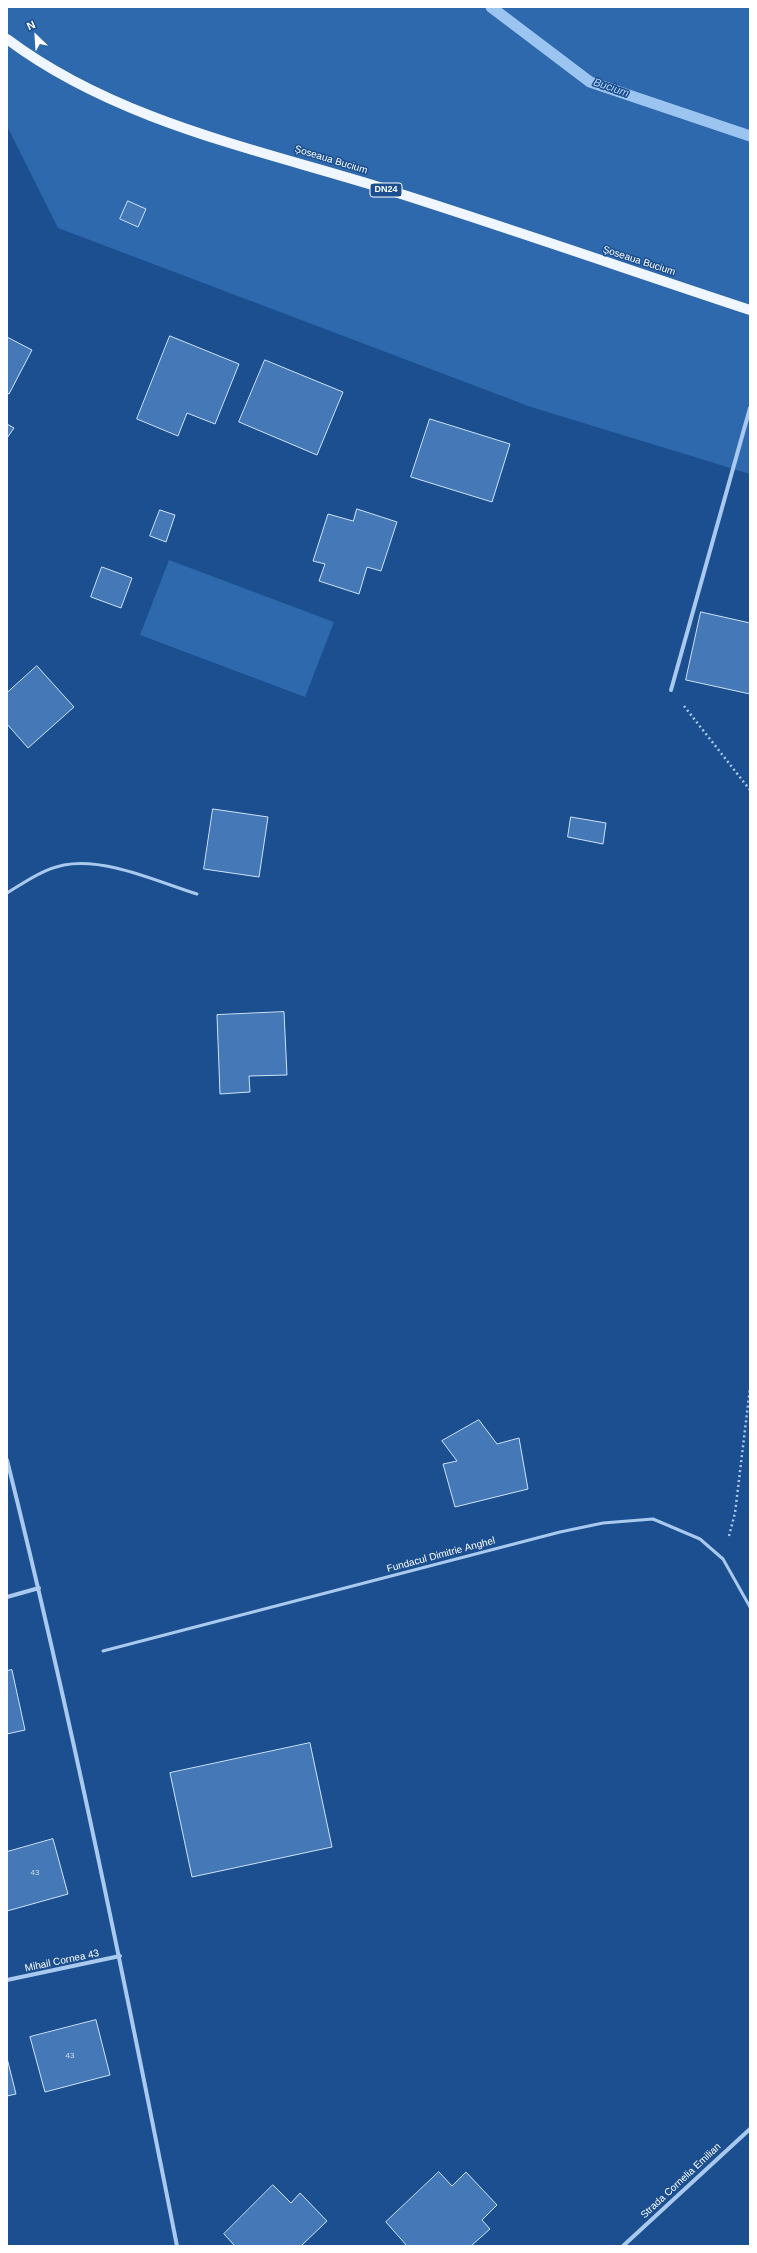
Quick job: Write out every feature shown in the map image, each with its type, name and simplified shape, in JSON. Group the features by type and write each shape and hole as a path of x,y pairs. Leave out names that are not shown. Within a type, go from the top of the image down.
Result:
{"main road":[{"name":"Șoseaua Bucium","path":"7,39 29,56 118,104 197,131 381,188 750,310"}],"street":[{"path":"671,690 750,408"},
{"path":"7,1460 39,1588 120,1956 177,2246"},
{"path":"7,1597 39,1588"},
{"name":"Mihail Cornea 43","path":"7,1980 120,1956"},
{"name":"Strada Cornelia Emilian","path":"623,2246 750,2128"}],"lane":[{"path":"7,893 37,875 64,864 104,864 197,894"},
{"name":"Fundacul Dimitrie Anghel","path":"103,1651 560,1532 603,1523 653,1520 700,1539 723,1560 750,1607"}],"path":[{"path":"671,690 750,790"},
{"path":"723,1560 735,1513 750,1388"}],"shaded area":[{"path":"7,7 750,7 750,474 531,407 58,228 7,126"},
{"path":"169,560 334,622 305,697 140,635"}],"building":[{"path":"128,201 146,209 138,227 120,219"},
{"path":"170,336 239,364 215,424 187,413 178,436 137,419"},
{"path":"7,337 32,350 9,394 7,393"},
{"path":"265,360 343,392 317,455 239,422"},
{"path":"430,419 510,444 492,502 411,477"},
{"path":"7,424 14,428 7,438"},
{"path":"357,509 397,522 381,571 367,567 359,594 319,581 325,564 313,561 328,514 353,521"},
{"path":"160,510 175,515 166,542 150,536"},
{"path":"102,567 132,578 121,608 91,597"},
{"path":"701,612 750,623 750,694 686,680"},
{"path":"37,666 74,707 28,748 7,724 7,693"},
{"path":"213,809 268,817 259,877 204,869"},
{"path":"571,817 606,823 603,844 568,837"},
{"path":"284,1012 287,1075 249,1076 250,1092 220,1094 217,1015"},
{"path":"479,1420 497,1444 519,1438 528,1489 455,1507 443,1464 457,1461 442,1441"},
{"path":"12,1670 25,1730 7,1734 7,1671"},
{"path":"310,1743 332,1847 192,1877 170,1773"},
{"path":"53,1839 68,1894 7,1911 7,1852"},
{"path":"96,2020 110,2075 45,2092 30,2037"},
{"path":"7,2058 16,2094 7,2096"},
{"path":"439,2172 452,2186 466,2172 497,2205 482,2220 490,2229 471,2246 407,2246 386,2222"},
{"path":"273,2185 291,2203 300,2193 327,2221 301,2246 235,2246 224,2234"}],"waterway":[{"name":"Bucium","path":"491,7 590,82 750,136"}]}
